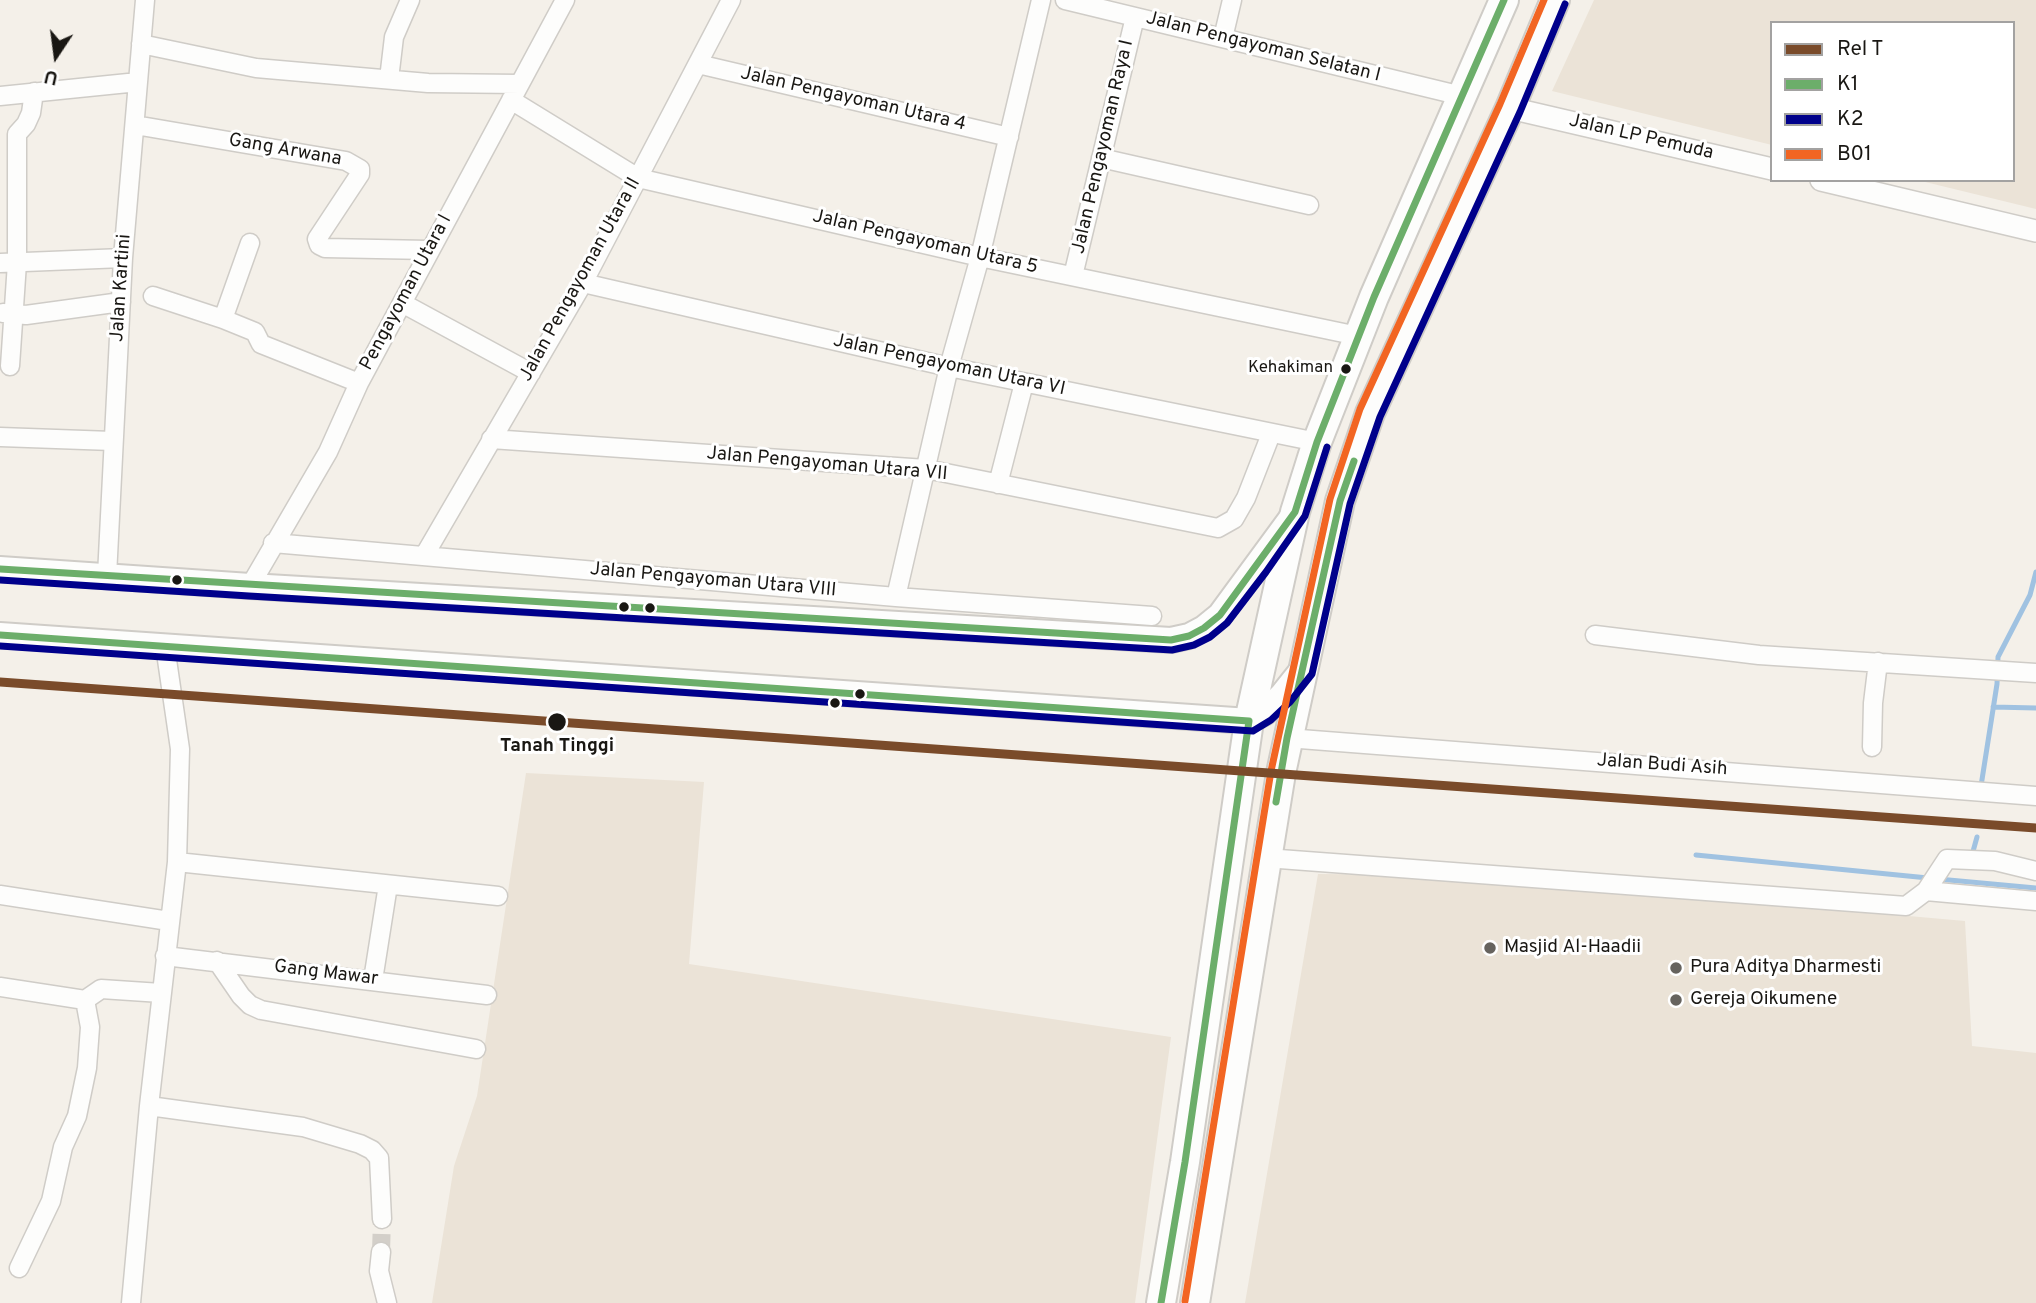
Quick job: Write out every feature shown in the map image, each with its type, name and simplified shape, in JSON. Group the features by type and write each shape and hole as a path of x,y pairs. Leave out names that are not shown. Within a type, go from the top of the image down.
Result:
{"main road":[{"path":"1161,1303 1185,1163 1249,722 1295,512 1317,442 1358,336 1504,0"},
{"path":"1195,1303 1287,738 1340,501 1370,412 1510,108 1555,0"},
{"path":"0,569 1171,640 1189,636 1220,615 1295,512"},
{"path":"1288,544 1329,554"},
{"path":"0,635 1249,722 1264,713 1302,670"}],"street":[{"name":"Jalan Kartini","path":"107,576 123,258 145,0"},
{"path":"389,79 394,37 410,0"},
{"name":"Pengayoman Utara I","path":"250,586 328,452 359,383 565,0"},
{"name":"Jalan Pengayoman Utara II","path":"424,556 583,283 731,0"},
{"path":"897,597 950,367 980,257 1041,0"},
{"name":"Jalan Pengayoman Selatan I","path":"1065,0 1462,96"},
{"path":"1223,38 1232,0"},
{"name":"Jalan Pengayoman Raya I","path":"1073,276 1135,17"},
{"path":"141,44 256,68 428,83 520,84"},
{"name":"Jalan Pengayoman Utara 4","path":"698,64 1009,137"},
{"path":"0,96 138,82"},
{"path":"10,366 6,313 17,134 31,113 34,92"},
{"name":"Jalan Pengayoman Utara 5","path":"511,100 638,178 980,257 1358,336"},
{"name":"Jalan LP Pemuda","path":"1510,108 1770,169"},
{"name":"Gang Arwana","path":"135,125 346,161 360,169 360,174 317,239 319,245 325,248 429,250"},
{"path":"1101,158 1309,205"},
{"path":"1829,182 2036,231"},
{"path":"223,319 250,243"},
{"path":"8,263 123,258"},
{"name":"Jalan Pengayoman Utara VI","path":"583,283 950,367 1317,442"},
{"path":"153,296 255,332 261,344 359,383"},
{"path":"6,313 26,315 121,302"},
{"path":"402,303 531,373"},
{"path":"998,484 1024,383"},
{"name":"Jalan Pengayoman Utara VII","path":"491,439 926,469 1218,527 1234,519 1246,498 1271,433"},
{"path":"0,437 112,441"},
{"name":"Jalan Pengayoman Utara VIII","path":"273,543 897,597 1152,616"},
{"path":"1595,635 1759,655 2034,673"},
{"path":"131,1303 149,1106 177,862 181,792 180,749 165,646"},
{"path":"1872,747 1873,703 1878,662"},
{"name":"Jalan Budi Asih","path":"1287,738 2036,796"},
{"path":"1266,858 1906,906 1930,886 1947,859 1995,861 2031,870 2027,899 1930,886"},
{"path":"177,862 498,896"},
{"path":"373,980 388,885"},
{"path":"0,895 169,921"},
{"name":"Gang Mawar","path":"165,956 486,995"},
{"path":"217,961 241,996 261,1010 476,1049"},
{"path":"0,988 85,1000 101,989 161,993"},
{"path":"19,1268 51,1201 63,1147 77,1116 87,1068 90,1027 85,1000"},
{"path":"149,1106 303,1127 360,1144 372,1150 379,1158 382,1219"},
{"path":"381,1252 379,1271 387,1303"}],"shaded area":[{"path":"1594,0 2036,0 2036,209 1925,182 2015,182 2015,21 1770,21 1770,145 1552,91"},
{"path":"526,773 704,782 689,964 1171,1037 1135,1303 432,1303 454,1166 477,1096"},
{"path":"1318,874 1447,875 1965,921 1972,1046 2036,1053 2036,1303 1245,1303"}],"waterway":[{"path":"1981,786 1997,684 1998,657 2030,595 2036,572"},
{"path":"1993,707 2036,708"},
{"path":"1972,855 1977,837"},
{"path":"1696,855 1928,878"},
{"path":"1938,879 2036,888"}],"tunnel":[{"path":"381,1252 382,1219"}],"rail line":[{"name":"T","path":"0,682 2036,828"}],"transit line":[{"name":"K1","path":"0,569 1171,640 1189,636 1220,615 1295,512 1317,442 1374,297 1504,0"},
{"name":"B01","path":"1185,1301 1271,771 1330,499 1360,409 1500,104 1544,0"},
{"name":"K2","path":"0,646 1253,731 1271,720 1290,702 1312,674 1350,504 1380,417 1520,112 1565,4"},
{"name":"K2","path":"0,580 1172,650 1194,645 1210,637 1227,623 1266,572 1305,516 1327,447"},
{"name":"K1","path":"1276,802 1287,738 1340,501 1354,461"},
{"name":"K1","path":"0,635 1249,721 1185,1162 1161,1303"}],"place":[{"name":"Kehakiman","path":"1346,369"},
{"name":"Tanah Tinggi","path":"557,722"},
{"name":"Masjid Al-Haadii","path":"1490,948"},
{"name":"Pura Aditya Dharmesti","path":"1676,968"},
{"name":"Gereja Oikumene","path":"1676,1000"}]}
